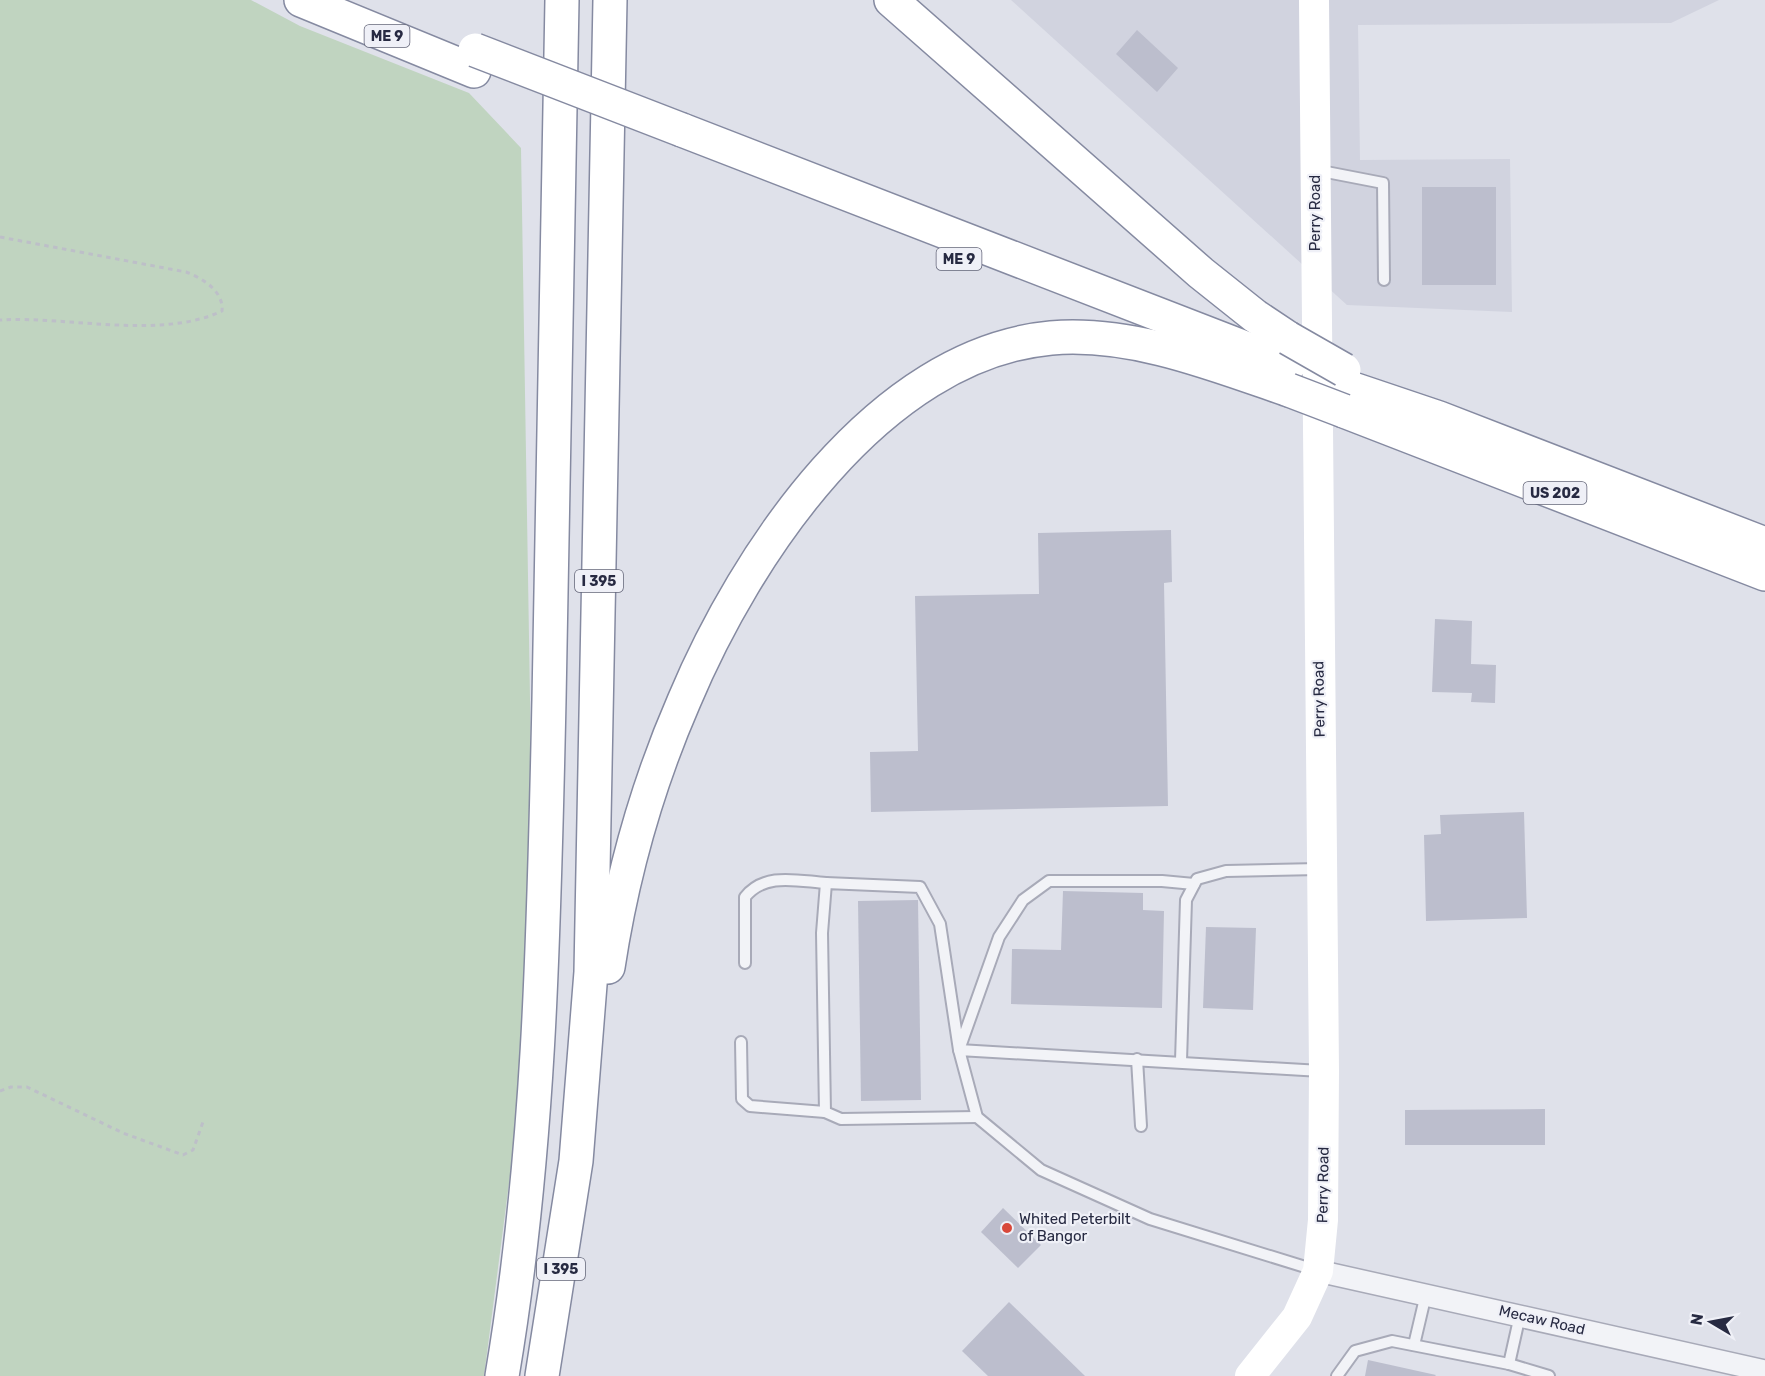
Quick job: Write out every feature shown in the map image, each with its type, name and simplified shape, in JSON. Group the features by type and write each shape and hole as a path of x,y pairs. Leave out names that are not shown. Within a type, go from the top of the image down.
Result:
{"highway":[{"name":"ME 9","path":"301,0 475,60"},
{"path":"347,0 475,60 681,141 1288,364 1344,389"},
{"path":"540,0 545,183 557,294"},
{"name":"I 395","path":"502,1376 523,1232 539,1048 546,839 562,0"},
{"name":"I 395","path":"542,1376 576,1161 587,1035 592,930 610,0"},
{"path":"891,0 1200,273 1255,316 1288,364"},
{"name":"ME 9","path":"681,141 1125,323 1235,372"},
{"path":"576,1161 619,903 654,779 684,700 718,630 771,543 817,482 861,435 921,388 970,361 1017,344 1049,338 1097,338 1149,347 1235,372"},
{"name":"US 202","path":"1235,372 1288,364 1765,574"},
{"name":"US 202","path":"1344,389 1439,418 1765,544"}],"street":[{"name":"Perry Road","path":"1250,1376 1297,1317 1318,1271 1323,1220 1324,1071 1314,0"},
{"name":"Mecaw Road","path":"1318,1271 1765,1371"}],"lane":[{"path":"1315,170 1383,183 1384,280"},
{"path":"1180,1061 1186,900 1197,879 1226,871 1321,869"},
{"path":"745,963 745,897 754,886 773,880 920,887 940,924 959,1050 977,1117 1041,1170 1139,1215 1318,1271"},
{"path":"959,1050 999,937 1023,900 1049,881 1162,880 1194,885"},
{"path":"825,1112 822,933 826,883"},
{"path":"741,1042 742,1099 750,1106 825,1112 841,1119 977,1117"},
{"path":"959,1050 1324,1071"},
{"path":"1137,1059 1141,1126"},
{"path":"1414,1345 1426,1294"},
{"path":"1509,1364 1520,1315"},
{"path":"1336,1376 1355,1351 1392,1341 1509,1364 1549,1376"}],"path":[{"path":"0,237 186,272 200,277 214,290 223,306 222,311 205,319 169,324 0,320"},
{"path":"0,1091 11,1087 33,1089 123,1133 183,1155 193,1150 204,1119"}],"shaded area":[{"path":"1011,0 1719,0 1671,23 1358,25 1360,160 1510,159 1512,312 1347,305"}],"green space":[{"path":"0,0 251,0 300,26 469,93 521,148 533,882 516,1129 484,1376 0,1376"}],"building":[{"path":"1137,30 1178,68 1157,92 1116,54"},
{"path":"1422,187 1496,187 1496,285 1422,285"},
{"path":"1171,530 1172,582 1164,583 1168,806 871,812 870,752 918,751 915,596 1039,594 1038,533"},
{"path":"1435,619 1472,621 1471,664 1496,665 1495,703 1471,702 1472,693 1432,692"},
{"path":"1524,812 1527,918 1426,921 1424,835 1441,834 1440,815"},
{"path":"1063,891 1143,893 1143,910 1164,911 1162,1008 1011,1004 1012,949 1061,950"},
{"path":"918,900 921,1100 861,1101 858,901"},
{"path":"1206,927 1256,928 1253,1010 1203,1008"},
{"path":"1545,1109 1545,1145 1405,1145 1405,1110"},
{"path":"1003,1208 1041,1245 1018,1268 981,1232"},
{"path":"1009,1302 1085,1376 988,1376 962,1351"},
{"path":"1368,1360 1436,1375 1365,1376"}],"place":[{"name":"Whited Peterbilt of Bangor","path":"1007,1228"}]}
